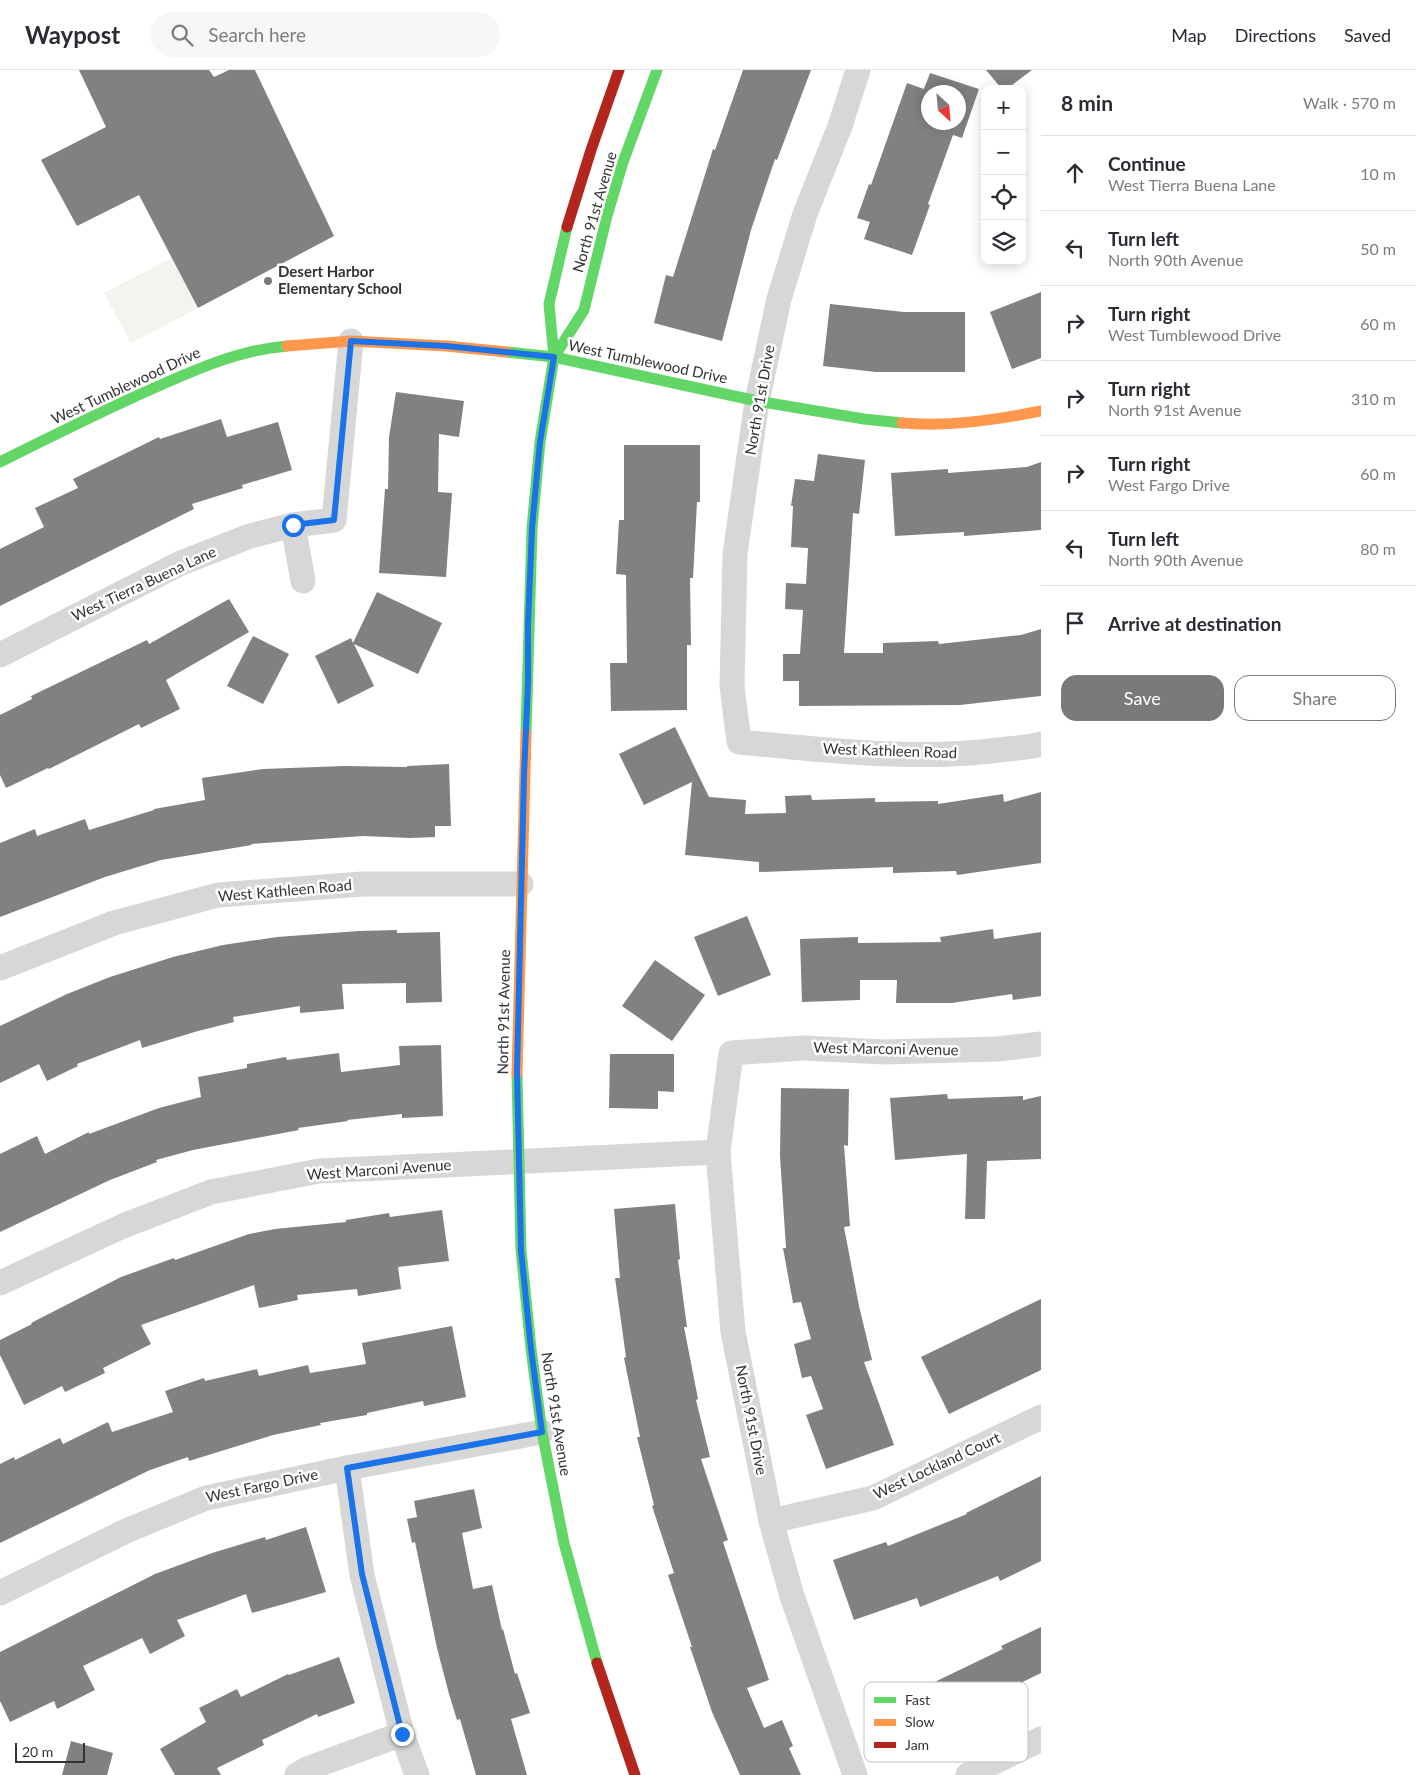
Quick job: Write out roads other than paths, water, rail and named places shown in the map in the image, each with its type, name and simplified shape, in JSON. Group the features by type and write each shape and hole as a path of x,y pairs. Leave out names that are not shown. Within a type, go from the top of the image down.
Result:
{"main road":[{"name":"North 91st Avenue","path":"618,70 590,150 564,238 549,304 554,357 540,442 532,528 517,1071 521,1250 542,1432 564,1542 583,1615 604,1687 636,1775"},
{"name":"North 91st Avenue","path":"554,357 584,310 620,171 657,70"},
{"name":"West Tumblewood Drive","path":"0,462 97,414 207,364 273,347 351,341 446,346 554,357 757,402 815,412 915,424 982,422 1041,411"}],"street":[{"name":"North 91st Drive","path":"739,742 732,686 735,554 757,402 779,299 805,214 840,126 858,70"},
{"name":"West Tierra Buena Lane","path":"0,655 181,563 250,536 293,525 334,520 351,341"},
{"path":"293,525 303,581"},
{"name":"West Kathleen Road","path":"739,742 824,750 904,753 971,753 1041,744"},
{"name":"West Kathleen Road","path":"0,968 114,923 218,895 362,884 521,884"},
{"name":"West Marconi Avenue","path":"731,1053 803,1048 884,1052 997,1049 1041,1044"},
{"name":"North 91st Drive","path":"731,1053 718,1152 733,1332 771,1521 792,1596 856,1775"},
{"name":"West Marconi Avenue","path":"0,1283 123,1226 211,1192 319,1171 718,1152"},
{"name":"West Lockland Court","path":"771,1521 873,1498 1041,1416"},
{"name":"West Fargo Drive","path":"0,1593 126,1531 206,1498 347,1468 542,1432"},
{"path":"347,1468 362,1574 402,1734 417,1775"},
{"path":"297,1775 307,1769 402,1734"},
{"path":"1028,1745 1041,1739"},
{"path":"968,1775 994,1762"}],"place":[{"name":"Desert Harbor Elementary School","path":"268,281"}]}
